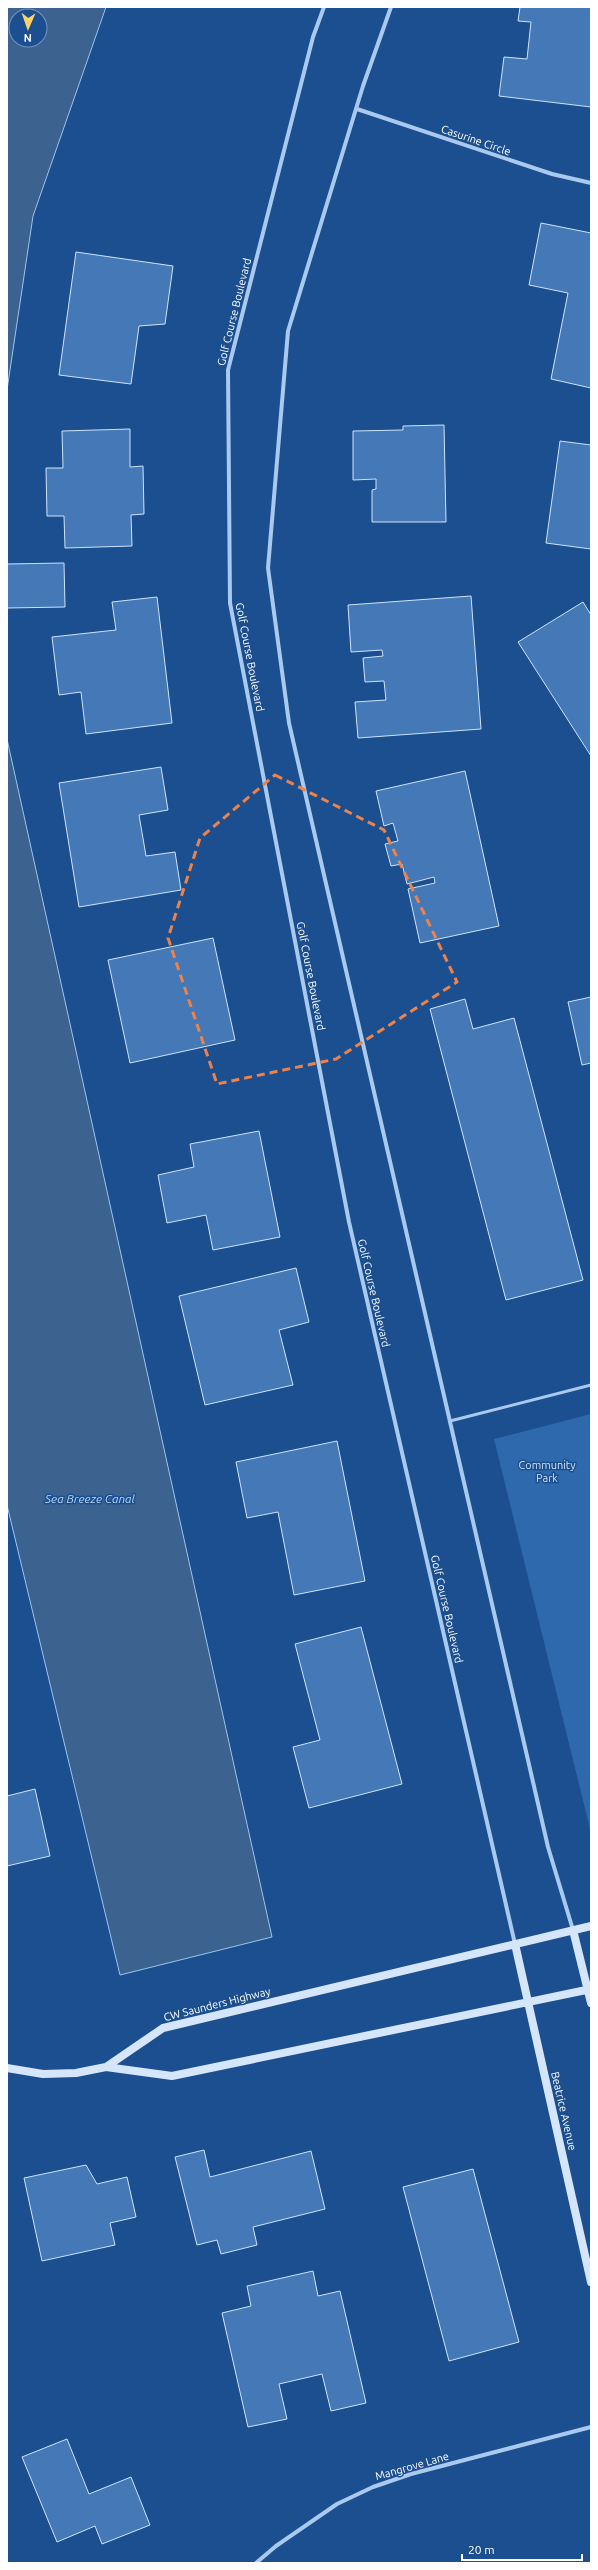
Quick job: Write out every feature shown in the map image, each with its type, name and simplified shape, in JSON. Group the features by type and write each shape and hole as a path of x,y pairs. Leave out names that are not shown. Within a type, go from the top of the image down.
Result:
{"main road":[{"name":"CW Saunders Highway","path":"106,2067 163,2028 591,1926"},
{"path":"573,1930 590,1990 591,2003"},
{"name":"Beatrice Avenue","path":"515,1944 591,2282"},
{"path":"7,2068 44,2074 76,2072 106,2067 172,2076 590,1990"}],"street":[{"name":"Golf Course Boulevard","path":"324,7 312,37 228,370 230,603 349,1222 515,1944"},
{"path":"391,7 357,109 288,331 268,568 288,723 548,1846 573,1930"},
{"name":"Casurine Circle","path":"357,109 552,174 591,183"},
{"name":"Mangrove Lane","path":"256,2563 276,2546 336,2504 373,2487 411,2474 591,2427"}],"lane":[{"path":"450,1421 591,1385"}],"highlighted area":[{"path":"275,775 384,830 457,982 336,1059 217,1084 168,938 200,838"}],"green space":[{"name":"Community Park","path":"591,1414 591,1833 494,1439"}],"water":[{"path":"7,7 106,7 33,216 7,390"},
{"name":"Sea Breeze Canal","path":"7,739 272,1937 120,1975 7,1505"}],"building":[{"path":"520,7 591,7 591,107 499,96 504,57 527,59 531,22 518,21"},
{"path":"541,223 591,233 591,388 551,379 568,293 529,285"},
{"path":"76,252 173,266 165,324 139,326 131,384 59,375"},
{"path":"444,425 446,522 372,522 372,490 376,489 376,479 353,480 353,431 403,430 403,426"},
{"path":"130,429 130,467 143,466 144,514 131,515 132,546 65,548 64,516 47,516 46,468 63,468 62,431"},
{"path":"560,441 591,445 591,549 546,543"},
{"path":"64,563 65,607 7,608 7,564"},
{"path":"471,596 481,729 358,738 355,702 386,700 384,681 365,682 363,658 383,656 382,650 351,652 348,605"},
{"path":"157,597 172,723 86,734 81,692 59,695 52,637 116,630 112,602"},
{"path":"583,602 591,615 591,756 518,642"},
{"path":"161,767 168,810 139,815 146,856 175,852 181,890 79,907 59,783"},
{"path":"465,771 499,926 420,943 408,889 435,883 434,877 407,884 402,864 391,866 385,844 398,841 393,823 384,826 376,791"},
{"path":"213,938 235,1040 130,1063 108,960"},
{"path":"591,997 591,1063 582,1065 568,1002"},
{"path":"465,999 473,1029 514,1018 583,1280 506,1300 430,1009"},
{"path":"259,1131 280,1237 213,1250 206,1215 167,1223 158,1175 194,1167 190,1144"},
{"path":"296,1268 309,1322 279,1330 293,1385 205,1405 179,1296"},
{"path":"337,1441 365,1581 294,1595 278,1512 247,1518 236,1462"},
{"path":"361,1627 402,1784 309,1808 293,1747 320,1740 295,1644"},
{"path":"35,1789 50,1856 7,1866 7,1796"},
{"path":"204,2150 210,2177 311,2151 325,2209 253,2227 257,2245 221,2254 217,2240 197,2245 175,2157"},
{"path":"86,2165 97,2184 127,2177 136,2217 110,2223 115,2245 42,2261 24,2178"},
{"path":"473,2169 519,2342 449,2361 403,2187"},
{"path":"313,2271 318,2296 340,2291 366,2403 331,2411 322,2374 279,2384 287,2419 248,2427 222,2313 251,2306 247,2286"},
{"path":"67,2439 89,2494 131,2477 150,2525 102,2544 95,2526 57,2542 22,2457"}]}
